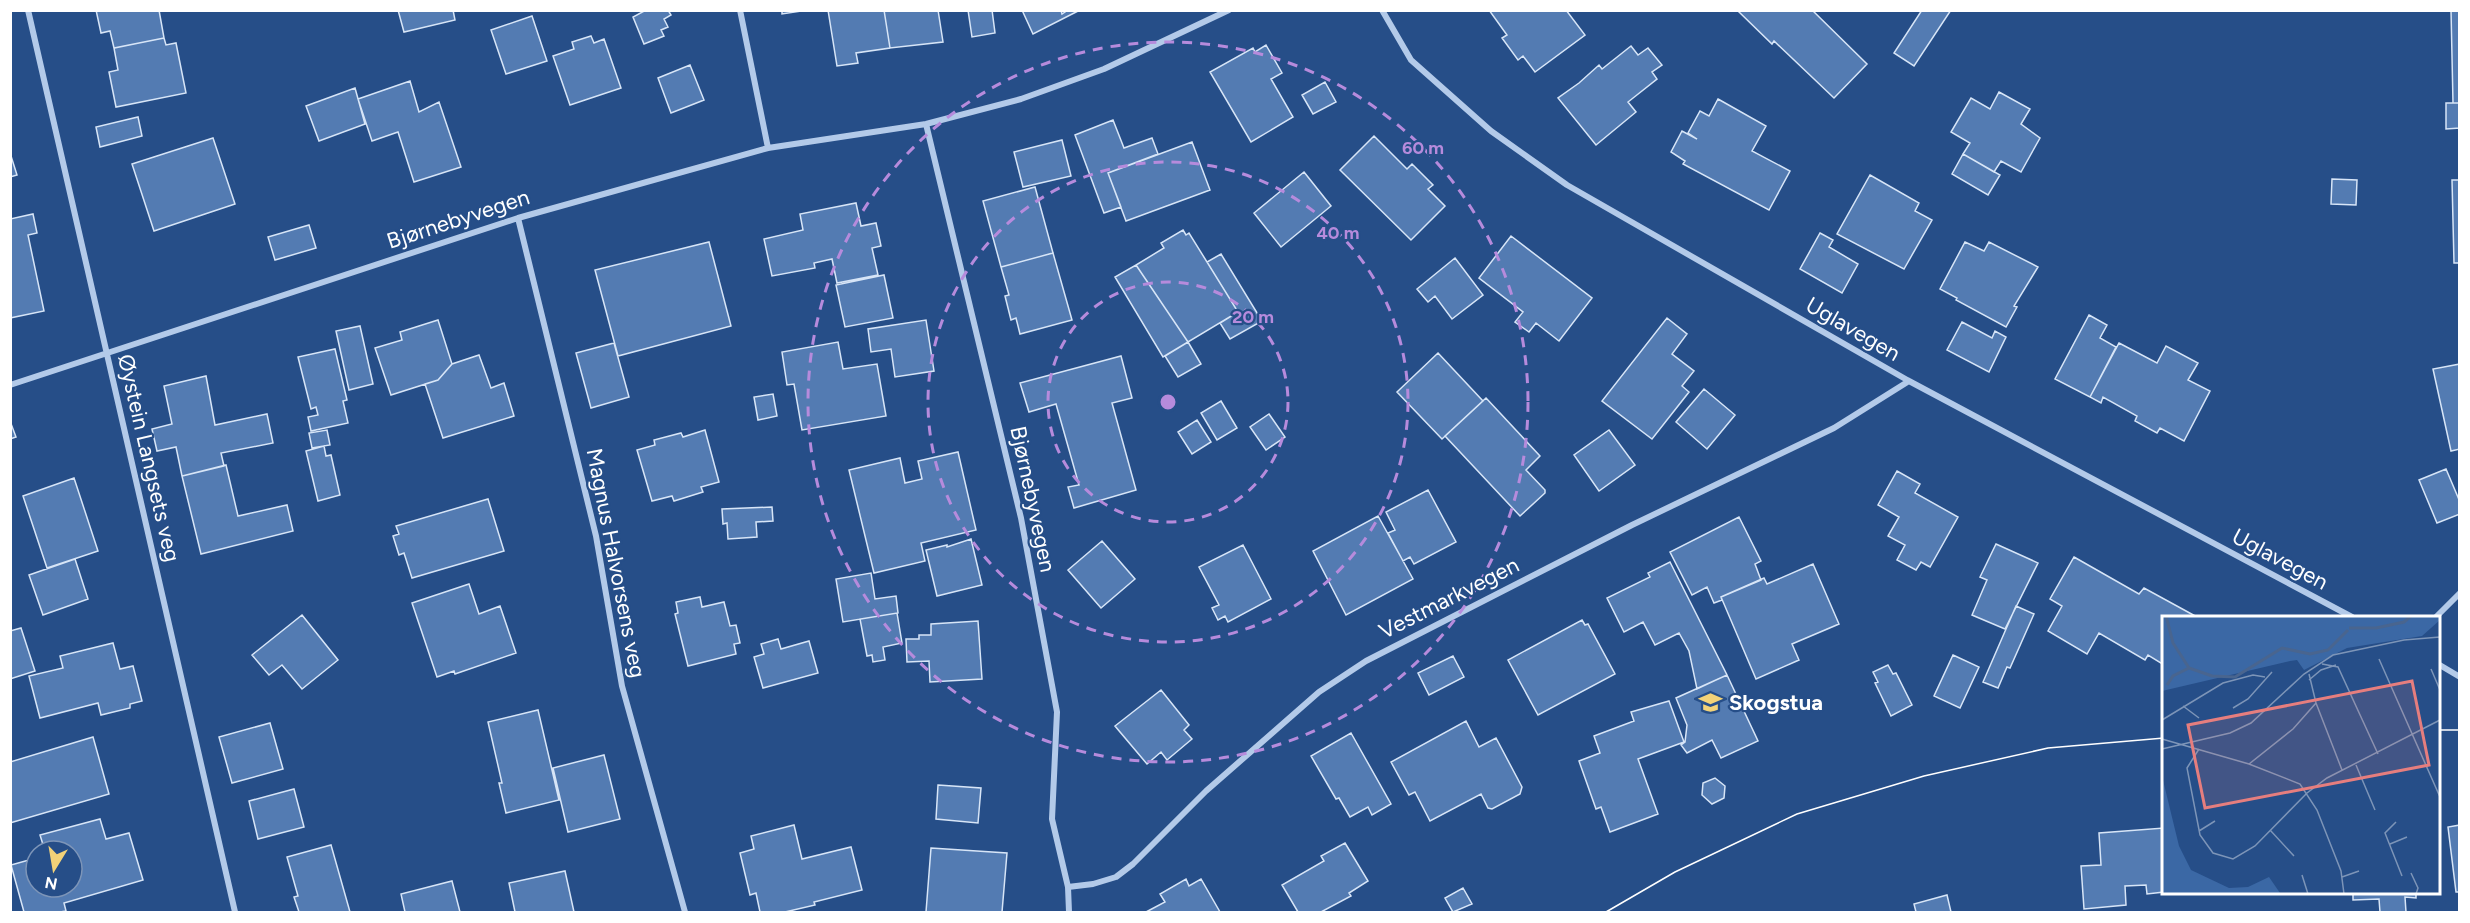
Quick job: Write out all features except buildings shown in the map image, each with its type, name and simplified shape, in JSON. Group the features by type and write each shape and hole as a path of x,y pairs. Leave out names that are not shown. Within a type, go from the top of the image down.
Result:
{"street":[{"name":"Øystein Langsets veg","path":"28,10 235,912"},
{"path":"740,10 768,147"},
{"name":"Bjørnebyvegen","path":"10,385 518,218 768,147 926,124 1021,99 1104,69 1229,10"},
{"name":"Uglavegen","path":"1382,10 1411,60 1491,131 1567,186 1909,381 2350,616"},
{"name":"Bjørnebyvegen","path":"926,124 1021,519 1057,712 1052,819 1068,886"},
{"name":"Magnus Halvorsens veg","path":"518,218 596,536 622,686 684,912"},
{"name":"Vestmarkvegen","path":"1068,886 1093,884 1116,877 1133,864 1206,791 1319,692 1366,661 1632,525 1834,428 1909,381"},
{"path":"2437,616 2460,593"},
{"path":"2440,665 2460,677"},
{"path":"1068,886 1069,912"}],"tram line":[{"path":"2440,730 2460,730"},
{"path":"1606,912 1675,872 1797,814 1924,776 2048,748 2162,738"}],"place":[{"name":"Skogstua","path":"1711,702"}]}
